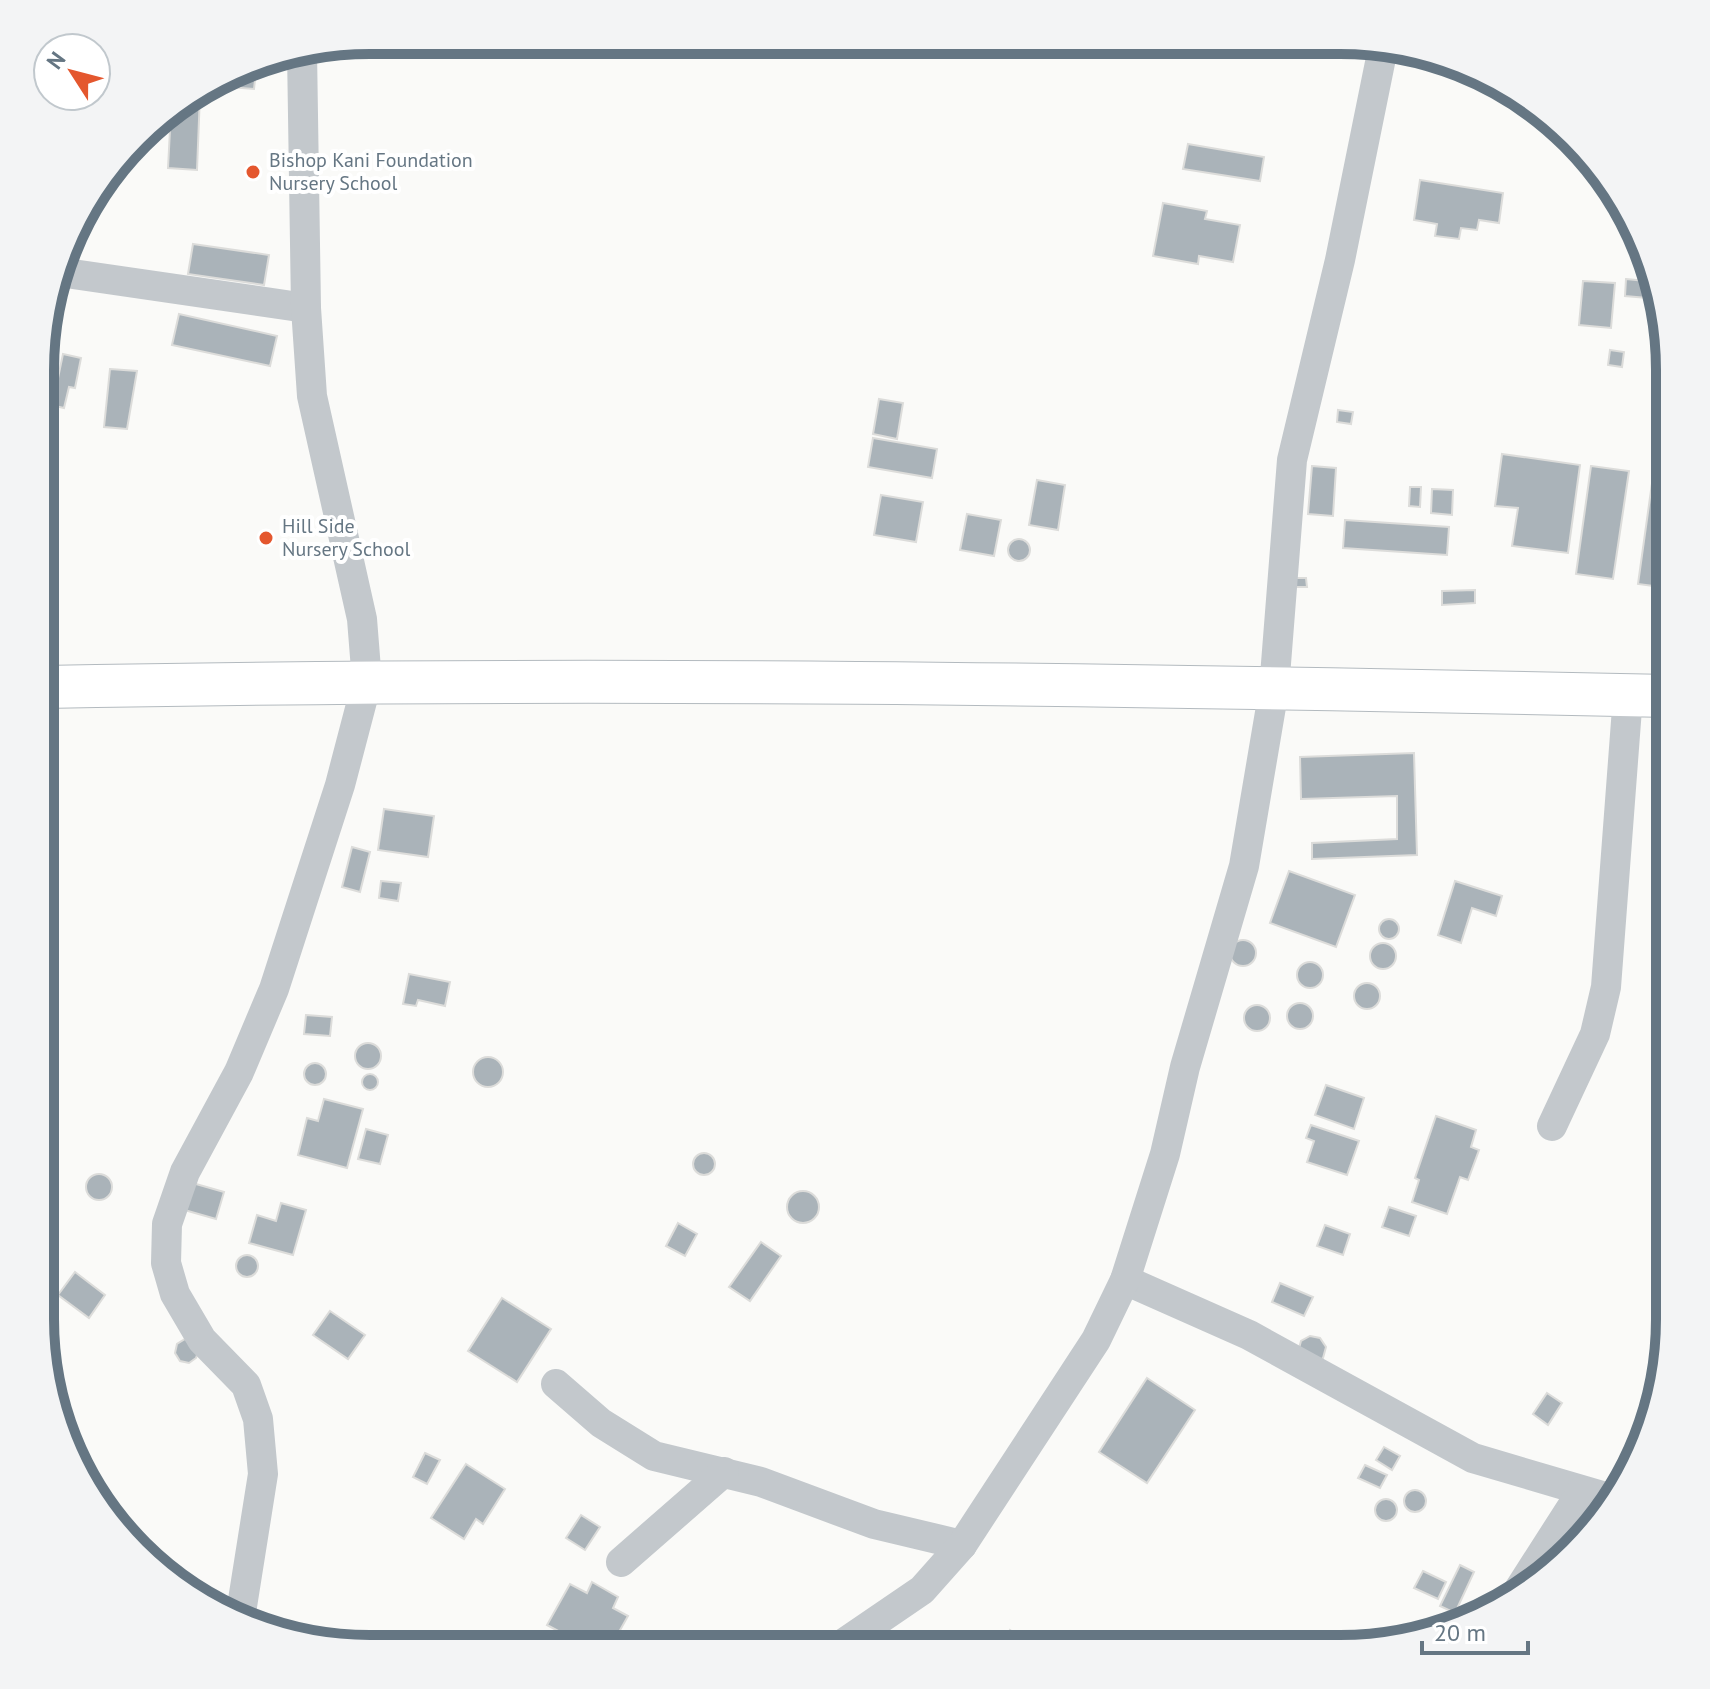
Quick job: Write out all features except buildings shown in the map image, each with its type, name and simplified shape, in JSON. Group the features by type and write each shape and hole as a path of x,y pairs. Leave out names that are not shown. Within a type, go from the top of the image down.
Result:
{"street":[{"path":"856,1635 922,1590 962,1545 1096,1340 1125,1280 1165,1154 1185,1067 1244,866 1274,689 1292,460 1340,260 1381,57"},
{"path":"238,1606 263,1474 258,1419 246,1385 202,1340 175,1294 166,1263 167,1224 185,1172 239,1072 274,989 340,785 367,682 362,619 312,396 306,308 302,62"},
{"path":"70,274 306,308"},
{"path":"54,687 367,682 1274,689 1656,696"},
{"path":"1552,1126 1595,1034 1606,987 1628,695"},
{"path":"1125,1280 1249,1335 1473,1458 1601,1496"},
{"path":"556,1384 601,1423 654,1456 761,1482 874,1524 962,1545"},
{"path":"621,1562 724,1472"},
{"path":"1531,1571 1582,1491"}],"place":[{"name":"Bishop Kani Foundation Nursery School","path":"253,172"},
{"name":"Hill Side Nursery School","path":"266,538"}]}
